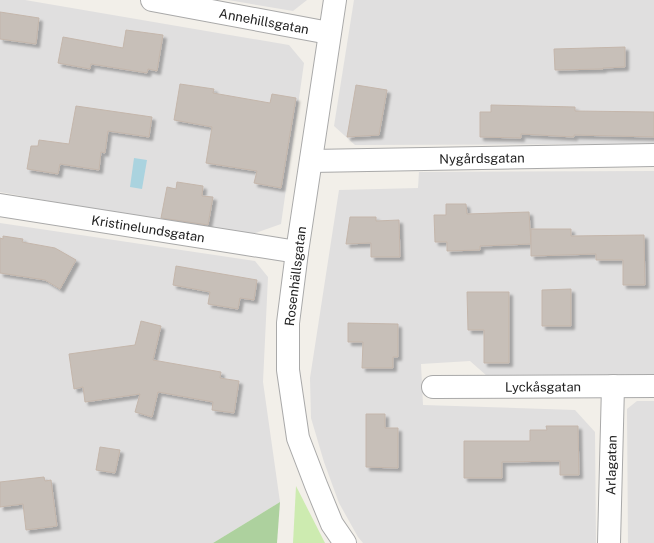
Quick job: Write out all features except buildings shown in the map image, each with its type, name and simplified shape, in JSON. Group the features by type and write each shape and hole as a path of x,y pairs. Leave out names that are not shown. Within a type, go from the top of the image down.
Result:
{"street":[{"name":"Annehillsgatan","path":"152,0 329,33"},
{"name":"Rosenhällsgatan","path":"335,0 297,252 288,323 288,370 298,438 332,524 345,543"},
{"name":"Nygårdsgatan","path":"311,162 654,155"},
{"name":"Kristinelundsgatan","path":"0,205 297,252"},
{"name":"Arlagatan","path":"609,543 613,386"},
{"name":"Lyckåsgatan","path":"433,387 654,386"}],"shaded area":[{"path":"0,0 25,0 289,45 304,63 281,224 244,237 0,192"},
{"path":"228,0 307,0 293,11"},
{"path":"354,0 654,0 654,144 355,145 334,126"},
{"path":"654,171 654,375 487,376 470,361 421,364 423,405 575,410 595,432 596,543 363,543 358,537 339,503 324,462 311,418 310,378 339,190 418,188 419,172"},
{"path":"0,223 255,261 268,277 263,382 280,502 213,543 0,543"},
{"path":"637,401 654,401 654,543 628,543 627,409"}],"green space":[{"path":"296,486 325,543 293,543"},
{"path":"280,502 277,543 213,543"}],"water":[{"path":"134,158 147,160 142,189 130,187"}]}
